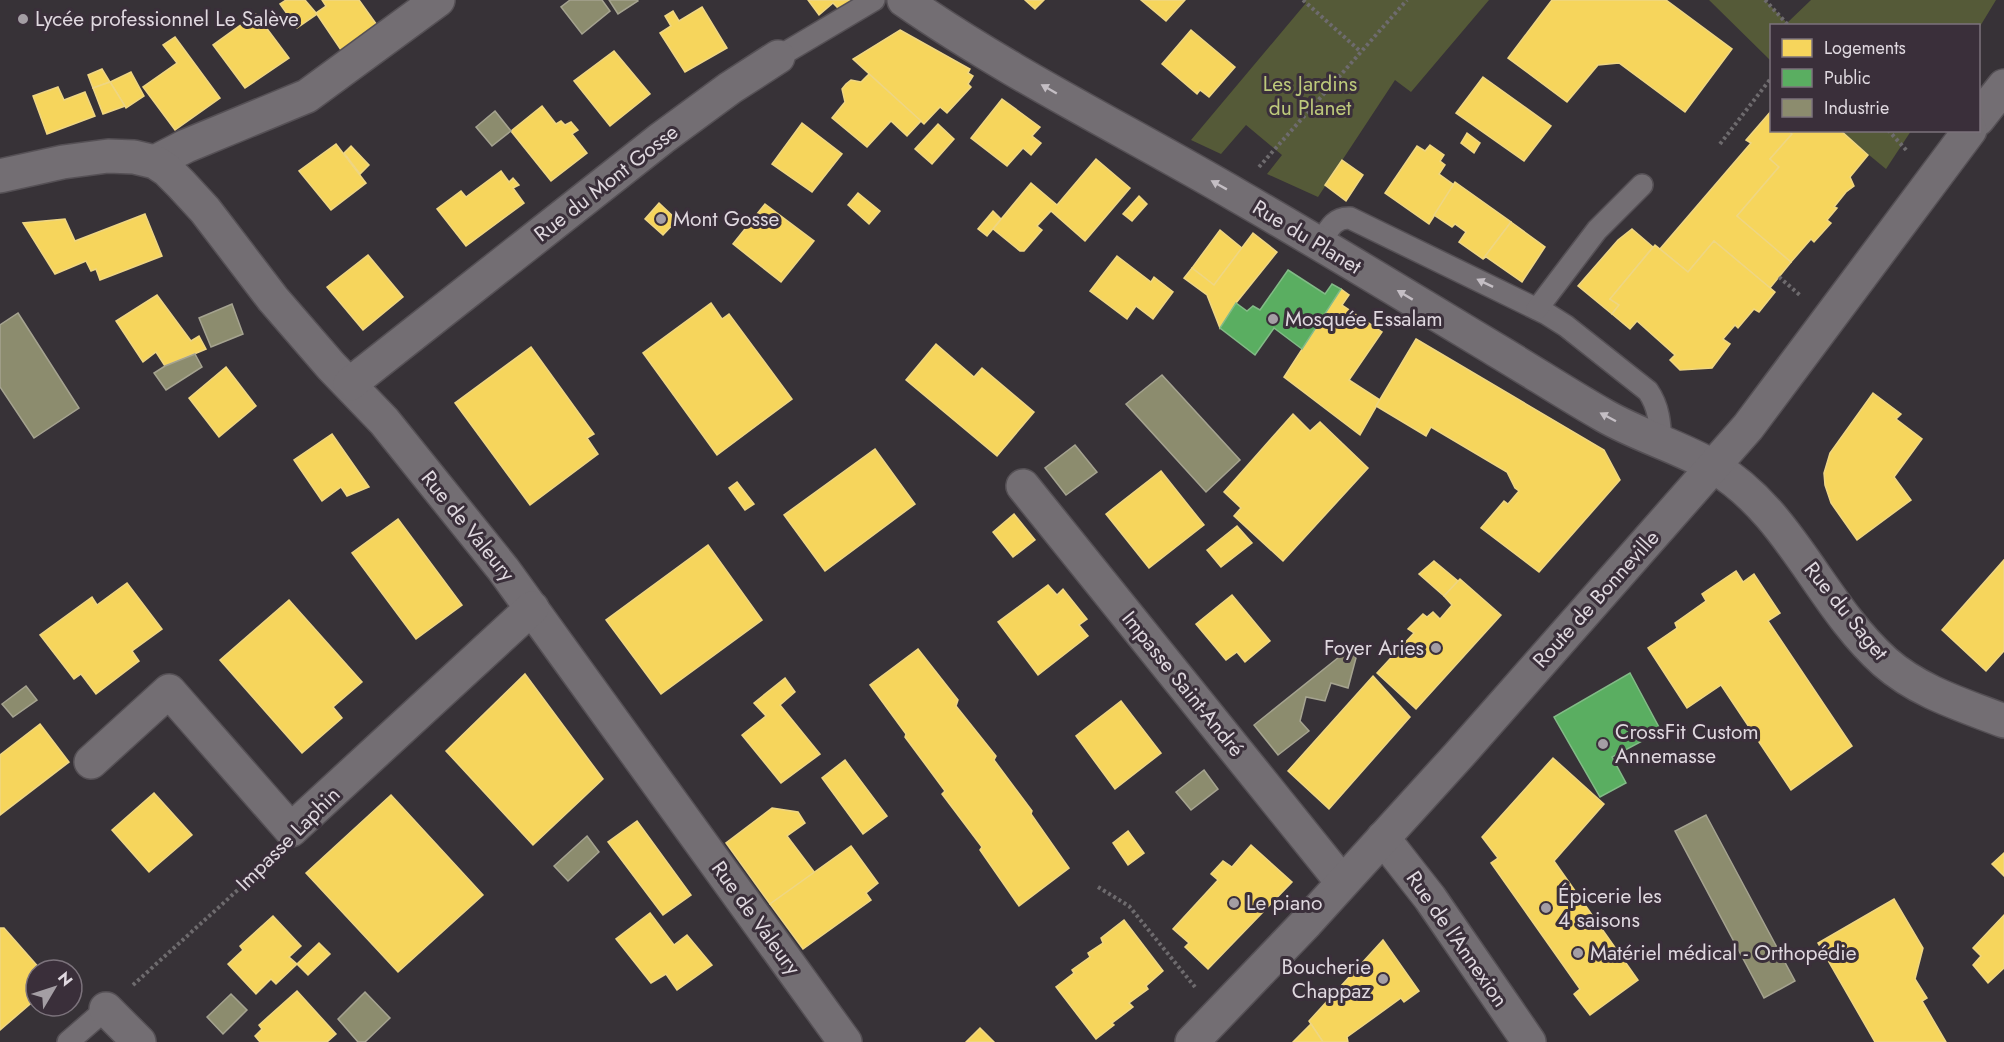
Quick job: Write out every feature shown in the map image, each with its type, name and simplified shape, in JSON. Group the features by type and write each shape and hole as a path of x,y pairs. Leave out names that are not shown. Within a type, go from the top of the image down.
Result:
{"street":[{"path":"155,162 186,146 307,96 438,0"},
{"name":"Rue du Planet","path":"904,0 938,24 1235,194 1608,417 1713,467"},
{"name":"Rue du Mont Gosse","path":"350,384 662,138 730,88 778,57"},
{"path":"1980,116 2004,86"},
{"name":"Route de Bonneville","path":"1192,1042 1383,838 1748,427 1969,132"},
{"name":"Rue de Valeury","path":"0,176 63,162 108,156 134,157 155,162 174,177 205,210 273,299 331,366 384,421 532,608 845,1042"},
{"name":"Rue du Saget","path":"1713,467 1747,491 1767,510 1844,614 1887,664 1928,691 2004,722"},
{"name":"Impasse Saint-André","path":"1023,486 1342,882"},
{"name":"Impasse Laphin","path":"291,830 532,608"},
{"path":"91,762 169,691 291,830"},
{"name":"Rue de l'Annexion","path":"1383,838 1430,898 1529,1042"},
{"path":"106,1009 139,1042"}],"lane":[{"name":"Rue du Mont Gosse","path":"778,57 874,0"},
{"path":"1537,309 1598,230 1642,185"},
{"path":"1320,244 1331,224 1343,217 1350,218 1537,309 1566,327 1648,391 1659,416 1661,442"},
{"path":"69,1042 106,1009"}],"path":[{"path":"1303,0 1361,52"},
{"path":"1235,194 1407,0"},
{"path":"1765,0 1787,24"},
{"path":"1720,144 1770,80"},
{"path":"1890,132 1902,145"},
{"name":"Impasse Laphin","path":"106,1009 289,844 291,830"},
{"path":"1098,887 1129,906 1218,1015"}],"green space":[{"name":"Les Jardins du Planet","path":"1303,0 1489,0 1411,92 1395,80 1318,197 1267,174 1282,155 1246,125 1221,154 1191,140 1306,3"},
{"path":"1709,0 1765,0 1787,23 1811,0 1996,0 1980,26 1980,24 1770,24 1770,60"},
{"path":"1841,132 1910,132 1886,169"}],"building: Logements":[{"path":"286,0 305,0 317,14 297,28 280,4"},
{"path":"322,0 359,0 377,25 341,50 316,13 326,6"},
{"path":"808,0 852,0 853,2 840,10 833,3 819,15"},
{"path":"1025,0 1044,0 1035,9"},
{"path":"1141,0 1185,0 1166,21"},
{"path":"1552,0 1666,0 1732,49 1685,112 1619,63 1598,65 1567,102 1508,58"},
{"path":"702,7 727,48 685,72 660,33 671,26 665,16 673,11 679,21"},
{"path":"256,14 289,58 245,88 213,45"},
{"path":"900,30 970,69 968,73 973,76 968,84 971,87 947,113 940,107 924,124 853,59"},
{"path":"1191,30 1235,67 1209,97 1200,90 1197,94 1162,64"},
{"path":"175,37 220,98 175,130 143,87 177,63 163,45"},
{"path":"614,51 650,94 610,126 574,81"},
{"path":"102,69 110,82 93,88 88,75"},
{"path":"131,72 144,96 126,108 110,82"},
{"path":"869,74 921,121 907,136 891,121 867,147 832,118 845,102 842,89 846,84 851,80 861,82"},
{"path":"1483,77 1551,126 1524,161 1456,113"},
{"path":"110,82 125,106 103,114 93,88"},
{"path":"58,87 64,100 85,92 95,116 47,134 33,96"},
{"path":"1002,99 1040,127 1032,136 1041,143 1031,155 1023,148 1007,166 971,138"},
{"path":"542,106 556,124 561,121 565,125 571,122 578,130 572,134 587,153 551,181 511,131"},
{"path":"1770,112 1770,132 1790,132 1792,134 1770,159 1779,167 1737,216 1791,262 1770,288 1714,241 1688,272 1660,249 1751,143 1746,140"},
{"path":"802,123 842,154 812,192 772,164"},
{"path":"938,124 954,139 932,164 915,149"},
{"path":"1790,132 1842,132 1868,155 1850,177 1854,186 1834,207 1837,208 1827,220 1831,223 1814,242 1811,239 1791,262 1737,216 1779,167 1770,159 1792,134"},
{"path":"1467,133 1480,143 1474,153 1461,143"},
{"path":"336,144 366,183 331,210 299,171"},
{"path":"1430,145 1444,155 1440,161 1445,165 1439,174 1454,185 1429,224 1385,193 1417,146 1425,151"},
{"path":"351,146 369,165 360,174 344,153"},
{"path":"1096,159 1130,188 1085,241 1051,211 1037,226 1042,230 1024,251 1020,251 993,229 1031,183 1057,205"},
{"path":"1342,160 1363,175 1346,201 1325,185"},
{"path":"501,171 509,182 513,178 519,185 513,188 524,203 466,246 437,209 461,191 466,197"},
{"path":"1455,182 1511,222 1483,259 1459,242 1466,232 1455,224 1452,227 1434,215"},
{"path":"858,193 880,211 869,224 848,205"},
{"path":"1139,196 1147,204 1132,221 1123,214"},
{"name":"Mont Gosse","path":"659,203 677,220 663,235 645,219"},
{"path":"765,204 814,241 781,282 733,244"},
{"path":"993,211 1001,219 987,236 978,229"},
{"path":"145,214 162,256 100,280 96,269 91,271 86,261 55,274 23,223 65,219 75,241"},
{"path":"1511,222 1545,247 1522,282 1486,257 1483,259"},
{"path":"1632,229 1653,247 1610,299 1619,305 1612,314 1578,286 1618,240"},
{"path":"1220,230 1242,248 1214,285 1192,268"},
{"path":"1253,233 1277,252 1236,303 1220,328 1207,295 1184,278 1192,268 1214,285"},
{"path":"1714,241 1775,292 1759,312 1754,309 1738,328 1735,325 1723,339 1730,344 1712,368 1680,370 1670,360 1675,355 1637,321 1630,329 1612,314 1619,305 1610,299 1655,245 1688,272"},
{"path":"368,255 403,297 363,330 327,287"},
{"path":"1117,256 1151,282 1154,277 1173,292 1153,319 1136,306 1127,319 1090,291"},
{"path":"1341,289 1349,295 1342,305 1382,332 1349,380 1380,400 1360,435 1284,377"},
{"path":"157,295 191,341 199,336 206,349 165,366 156,352 143,362 116,321"},
{"path":"711,303 722,319 729,314 792,399 717,455 643,353"},
{"path":"1416,339 1604,450 1620,480 1539,572 1481,528 1504,501 1508,504 1519,491 1507,472 1431,427 1426,436 1376,406"},
{"path":"936,344 974,377 982,368 1034,412 997,456 906,380"},
{"path":"531,347 594,434 587,438 598,454 530,505 455,403"},
{"path":"226,367 256,406 219,437 189,398"},
{"path":"1873,393 1901,414 1896,419 1922,439 1894,477 1911,500 1857,540 1831,503 1824,473 1830,453"},
{"path":"1293,414 1310,431 1320,422 1368,468 1283,561 1234,516 1241,508 1224,492"},
{"path":"332,434 369,487 347,496 341,487 322,501 294,460"},
{"path":"875,449 915,504 825,571 784,515"},
{"path":"1161,471 1204,525 1149,568 1106,514"},
{"path":"737,482 754,504 745,510 729,488"},
{"path":"1014,514 1035,540 1013,557 993,532"},
{"path":"398,519 462,605 416,639 352,553"},
{"path":"1237,526 1252,543 1221,567 1207,550"},
{"path":"708,545 762,620 661,694 606,620"},
{"path":"2004,560 2004,651 1986,671 1942,630"},
{"path":"1434,561 1458,581 1444,596 1419,574"},
{"path":"1736,571 1743,582 1754,574 1780,613 1768,621 1852,746 1791,790 1721,685 1687,708 1648,648 1677,628 1675,623 1706,601 1702,594"},
{"name":"Foyer Aries","path":"1460,579 1501,615 1416,709 1377,673 1414,633 1408,629 1423,614 1427,617 1433,612 1440,619 1452,605 1444,596"},
{"path":"127,583 162,629 132,651 139,661 96,694 81,674 74,679 40,635 92,597 97,605"},
{"path":"1048,585 1057,595 1063,589 1087,619 1079,625 1088,636 1038,675 998,622"},
{"path":"1232,595 1270,641 1245,662 1237,652 1226,660 1196,624"},
{"path":"289,600 362,682 333,707 342,718 302,753 220,660"},
{"path":"918,649 958,700 956,706 996,756 994,760 1032,811 1031,814 1069,868 1019,906 980,850 982,847 942,794 945,791 870,685"},
{"path":"525,674 603,779 533,845 446,751"},
{"path":"1373,676 1410,717 1329,809 1288,771"},
{"path":"785,678 795,692 780,705 820,754 781,783 742,735 766,716 754,703"},
{"path":"1121,701 1161,753 1115,789 1076,736"},
{"path":"40,724 69,762 0,815 0,755"},
{"path":"1553,758 1604,804 1554,861 1638,980 1590,1015 1574,994 1580,989 1491,863 1498,858 1482,837"},
{"path":"845,760 887,816 863,834 822,778"},
{"path":"154,793 192,835 149,872 112,830"},
{"path":"391,795 483,895 398,972 306,873"},
{"path":"772,808 798,812 805,823 787,836 815,873 770,904 726,843"},
{"path":"637,821 691,895 663,915 608,842"},
{"path":"1128,831 1144,853 1128,865 1113,843"},
{"path":"1251,845 1292,882 1208,969 1185,947 1189,943 1173,929 1218,880 1211,874 1223,861 1232,867"},
{"path":"851,846 878,883 866,893 871,900 803,949 770,904"},
{"path":"2004,853 2004,876 1992,864"},
{"path":"1894,899 1923,948 1915,979 1927,998 1922,1001 1946,1042 1875,1042 1818,943"},
{"path":"650,913 674,945 687,935 712,965 677,990 666,974 651,983 616,939"},
{"path":"2004,915 2004,968 1988,983 1973,965 1981,956 1973,948"},
{"path":"273,916 301,946 289,957 297,964 276,984 271,979 256,994 228,964 243,950 240,946"},
{"path":"1124,920 1163,971 1146,986 1148,989 1129,1003 1133,1007 1096,1039 1056,987 1074,973 1072,970 1090,957 1088,953 1103,943 1101,938"},
{"path":"0,928 4,928 30,958 24,958 24,1009 0,1030"},
{"path":"1383,940 1419,991 1404,1002 1401,998 1347,1037 1348,1042 1323,1042 1309,1021"},
{"path":"319,943 330,954 308,975 297,964"},
{"path":"297,991 336,1034 327,1042 260,1042 255,1036 262,1029 259,1025"},
{"path":"1311,1024 1323,1042 1293,1042"},
{"path":"980,1028 994,1042 966,1042"}],"building: Public":[{"name":"Mosquée Essalam","path":"1288,270 1325,294 1332,284 1341,289 1302,349 1274,328 1255,355 1220,328 1236,303 1247,311 1253,306 1260,310"},
{"name":"CrossFit Custom Annemasse","path":"1630,673 1661,731 1612,757 1626,783 1600,797 1554,717"}],"building: Industrie":[{"path":"570,0 602,0 610,11 582,34 561,7"},
{"path":"609,0 637,0 638,1 618,14"},
{"path":"495,111 511,131 492,146 476,127"},
{"path":"232,304 243,334 211,347 199,318"},
{"path":"18,313 79,408 34,438 0,387 0,325"},
{"path":"195,354 202,367 166,390 154,373"},
{"path":"1162,375 1240,460 1206,492 1126,404"},
{"path":"1075,445 1097,472 1066,495 1045,468"},
{"path":"1349,649 1356,658 1348,688 1331,683 1325,701 1306,697 1300,721 1309,731 1278,755 1254,725"},
{"path":"26,686 37,700 13,717 2,704"},
{"path":"1204,770 1218,789 1191,810 1176,792"},
{"path":"1706,815 1795,981 1764,998 1675,831"},
{"path":"587,836 599,852 568,881 554,866"},
{"path":"365,992 390,1018 365,1042 358,1042 338,1019"},
{"path":"231,994 247,1010 223,1034 207,1017"}],"place":[{"name":"Lycée professionnel Le Salève","path":"23,19"},
{"name":"Mont Gosse","path":"661,219"},
{"name":"Mosquée Essalam","path":"1273,319"},
{"name":"Foyer Aries","path":"1436,648"},
{"name":"CrossFit Custom Annemasse","path":"1603,744"},
{"name":"Le piano","path":"1234,903"},
{"name":"Épicerie les 4 saisons","path":"1546,908"},
{"name":"Matériel médical - Orthopédie","path":"1578,953"},
{"name":"Boucherie Chappaz","path":"1383,979"}]}
